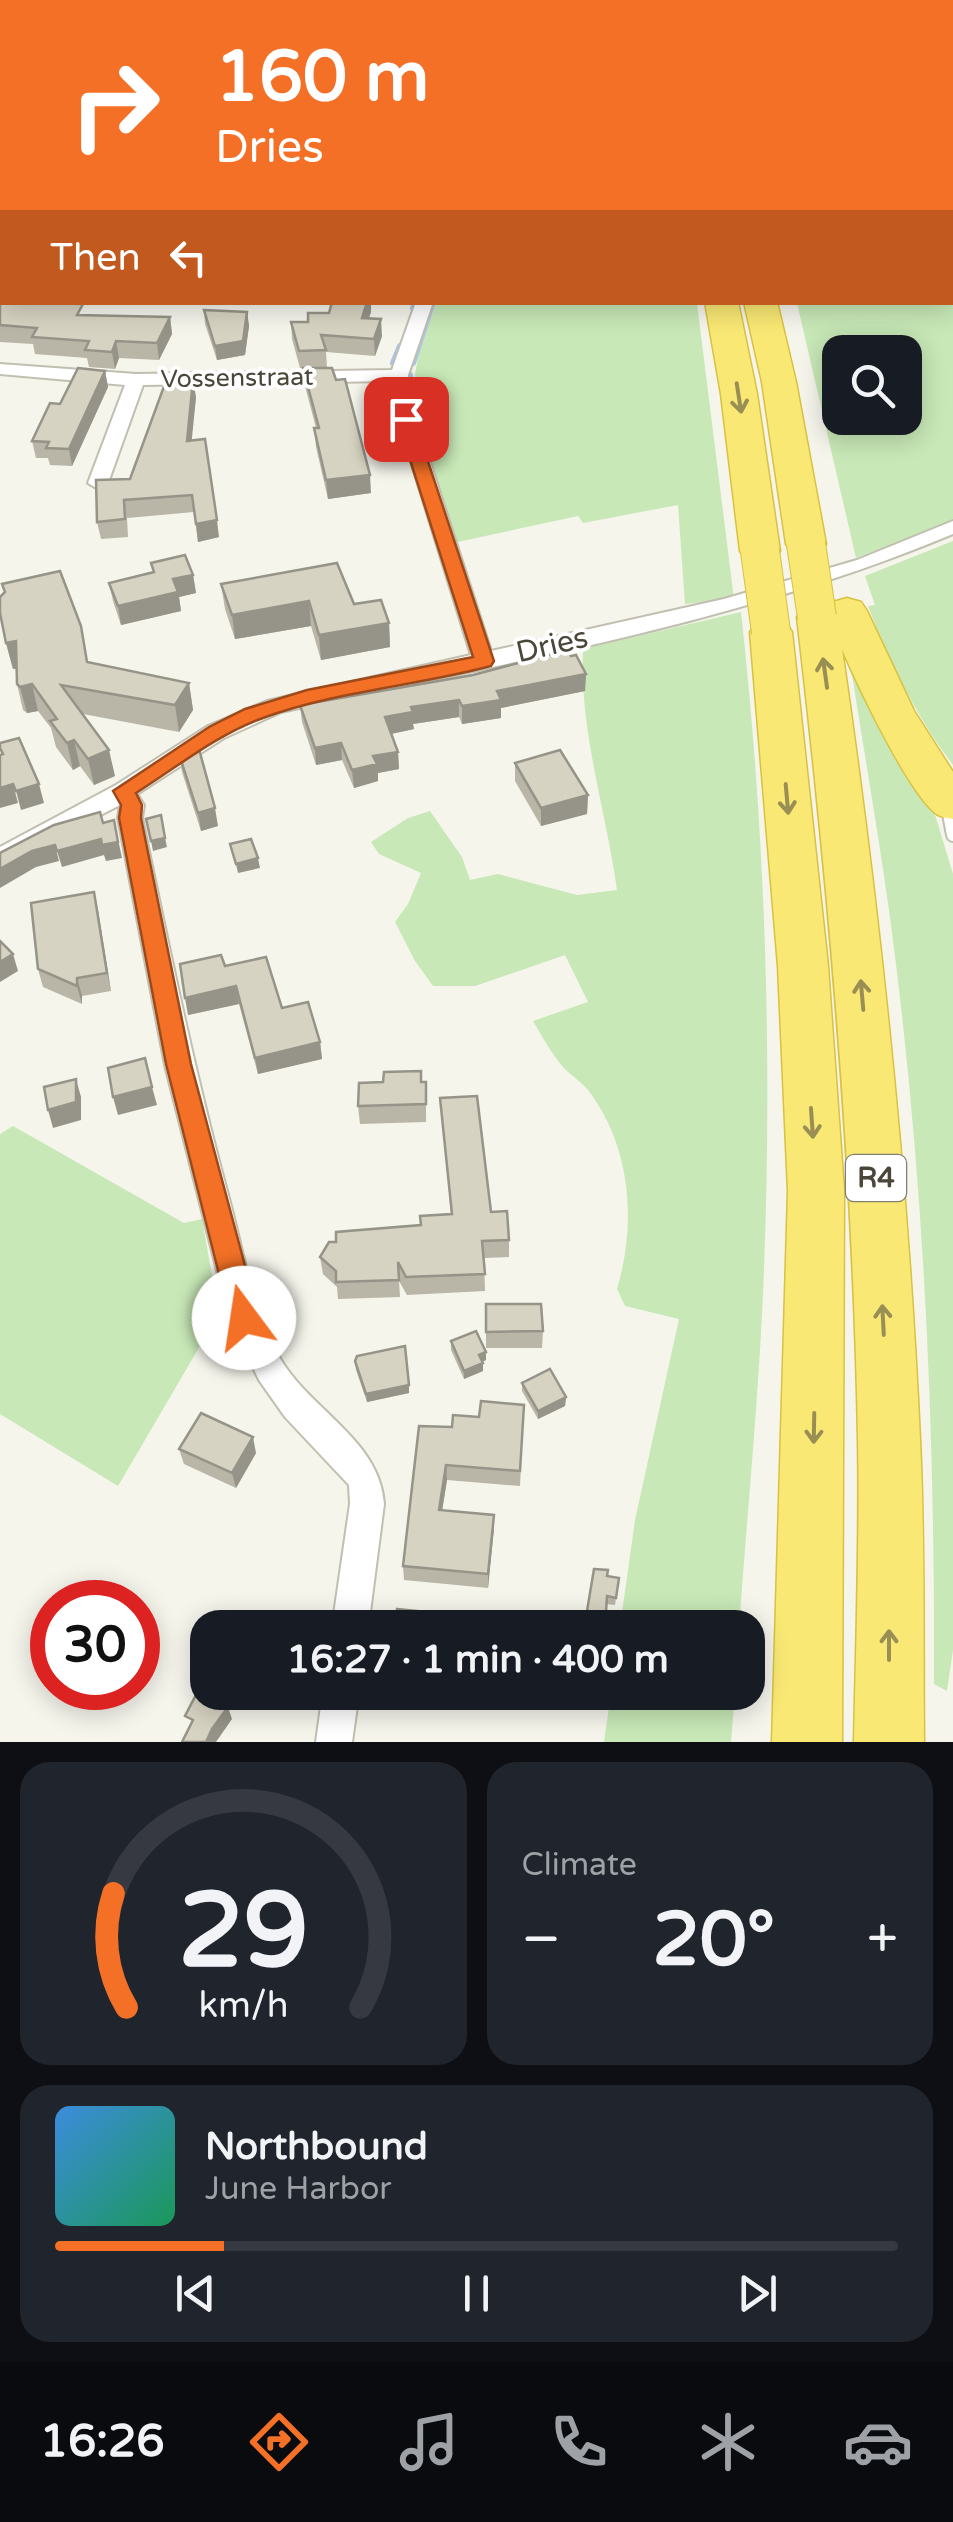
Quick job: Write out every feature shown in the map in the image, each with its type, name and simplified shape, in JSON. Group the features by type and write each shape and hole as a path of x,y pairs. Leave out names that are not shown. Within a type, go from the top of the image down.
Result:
{"highway":[{"name":"R4","path":"722,305 739,394 760,551 812,620 850,867 873,1128 889,1442 889,1742"},
{"name":"R4","path":"761,305 779,382 797,494 820,512 812,620 803,966 816,1191 807,1742"},
{"path":"812,620 874,675 951,811"}],"street":[{"path":"425,305 398,375 406,419 484,661"},
{"name":"Vossenstraat","path":"0,369 136,380 398,375"},
{"name":"Vossenstraat","path":"98,483 136,380"},
{"name":"Dries","path":"127,804 216,732 252,714 307,696 484,661 728,605 864,564 953,527"},
{"path":"0,858 93,808 127,804 179,1064 244,1318 270,1370 296,1406 359,1468 366,1484 368,1504 353,1610"},
{"path":"334,1742 338,1710"}],"green space":[{"path":"435,305 697,305 734,599 685,604 678,505 583,523 578,516 453,543 412,394 418,356"},
{"path":"797,305 953,305 953,521 856,558 828,435 922,435 922,335 822,335 822,411"},
{"path":"953,541 953,765 927,728 895,669 868,606 875,605 865,576"},
{"path":"741,612 762,867 767,1123 761,1336 740,1610 622,1610 635,1520 679,1319 625,1306 617,1289 628,1214 615,1140 591,1094 559,1062 533,1021 588,1002 565,955 475,986 433,986 395,922 408,904 421,873 379,854 371,842 408,818 430,811 462,857 470,880 498,874 577,895 617,890 589,740 583,649"},
{"path":"849,655 926,785 953,874 953,1650 947,1691 934,1684 929,1393 911,1103 889,910"},
{"path":"13,1126 184,1223 202,1219 213,1281 214,1322 118,1486 0,1414 0,1134"},
{"path":"609,1710 734,1710 731,1742 604,1742"}],"building":[{"path":"0,305 82,305 77,315 170,317 157,343 116,341 112,352 85,350 89,341 32,337 37,328 0,325"},
{"path":"331,305 366,305 362,318 381,319 374,339 321,335 326,350 299,351 291,322 308,322 308,313 329,313"},
{"path":"204,310 247,312 243,341 215,346"},
{"path":"78,368 105,371 69,449 46,448 49,442 32,441 50,403 60,404"},
{"path":"303,368 332,368 336,380 345,379 370,475 326,480 314,428 319,428"},
{"path":"193,380 187,441 205,439 217,520 196,524 192,495 124,500 125,519 97,522 96,480 130,479 166,381"},
{"path":"185,555 193,575 173,579 178,592 118,606 109,583 154,572 151,563"},
{"path":"337,563 354,604 381,600 389,623 319,635 309,601 232,615 221,584"},
{"path":"60,571 81,626 87,662 189,683 175,705 61,685 109,750 88,759 74,740 67,743 50,721 57,719 32,684 17,684 16,641 6,643 0,613 0,597 5,592 2,584"},
{"path":"567,650 571,656 576,655 586,674 497,691 501,700 462,706 459,700 411,707 413,712 385,717 398,752 373,756 377,764 352,770 341,743 315,748 300,705 473,675"},
{"path":"19,738 39,784 16,791 13,784 0,788 0,743"},
{"path":"199,749 215,808 198,813 179,754"},
{"path":"560,750 588,795 541,808 515,763"},
{"path":"100,812 103,823 114,820 118,842 102,845 101,839 57,851 55,845 32,851 0,869 0,853 54,825"},
{"path":"161,815 165,838 151,841 146,819"},
{"path":"251,839 258,858 236,864 230,844"},
{"path":"94,892 107,973 77,978 77,986 38,969 31,903"},
{"path":"0,941 13,954 0,962"},
{"path":"221,955 225,966 266,957 282,1008 308,1002 320,1042 255,1058 236,986 185,998 180,964"},
{"path":"145,1058 152,1087 113,1097 108,1068"},
{"path":"421,1071 421,1082 426,1082 426,1104 358,1106 359,1083 383,1082 384,1072"},
{"path":"76,1079 76,1102 48,1110 44,1087"},
{"path":"477,1096 491,1212 507,1211 509,1240 482,1241 485,1274 406,1277 398,1262 399,1280 336,1282 336,1271 320,1257 329,1242 336,1242 336,1232 421,1225 420,1216 452,1214 440,1098"},
{"path":"486,1304 541,1304 543,1331 486,1332"},
{"path":"476,1331 486,1352 479,1355 483,1363 464,1371 451,1341"},
{"path":"405,1346 409,1385 366,1394 355,1361 357,1356"},
{"path":"550,1369 566,1397 538,1411 522,1383"},
{"path":"481,1401 524,1405 520,1471 446,1465 439,1510 494,1515 488,1574 403,1566 419,1426 452,1427 453,1415 479,1417"},
{"path":"201,1413 253,1437 232,1473 179,1449"},
{"path":"594,1569 608,1570 607,1576 619,1578 616,1598 607,1596 606,1610 587,1610"},
{"path":"190,1706 190,1710 226,1710 206,1742 182,1742 193,1720 185,1716"}],"waterway":[{"path":"413,363 432,305"},
{"path":"393,363 400,346"},
{"path":"410,375 417,424"}],"route":[{"path":"244,1318 179,1064 130,818 132,805 124,791 216,732 252,714 307,696 484,661 470,628 406,419"}]}
